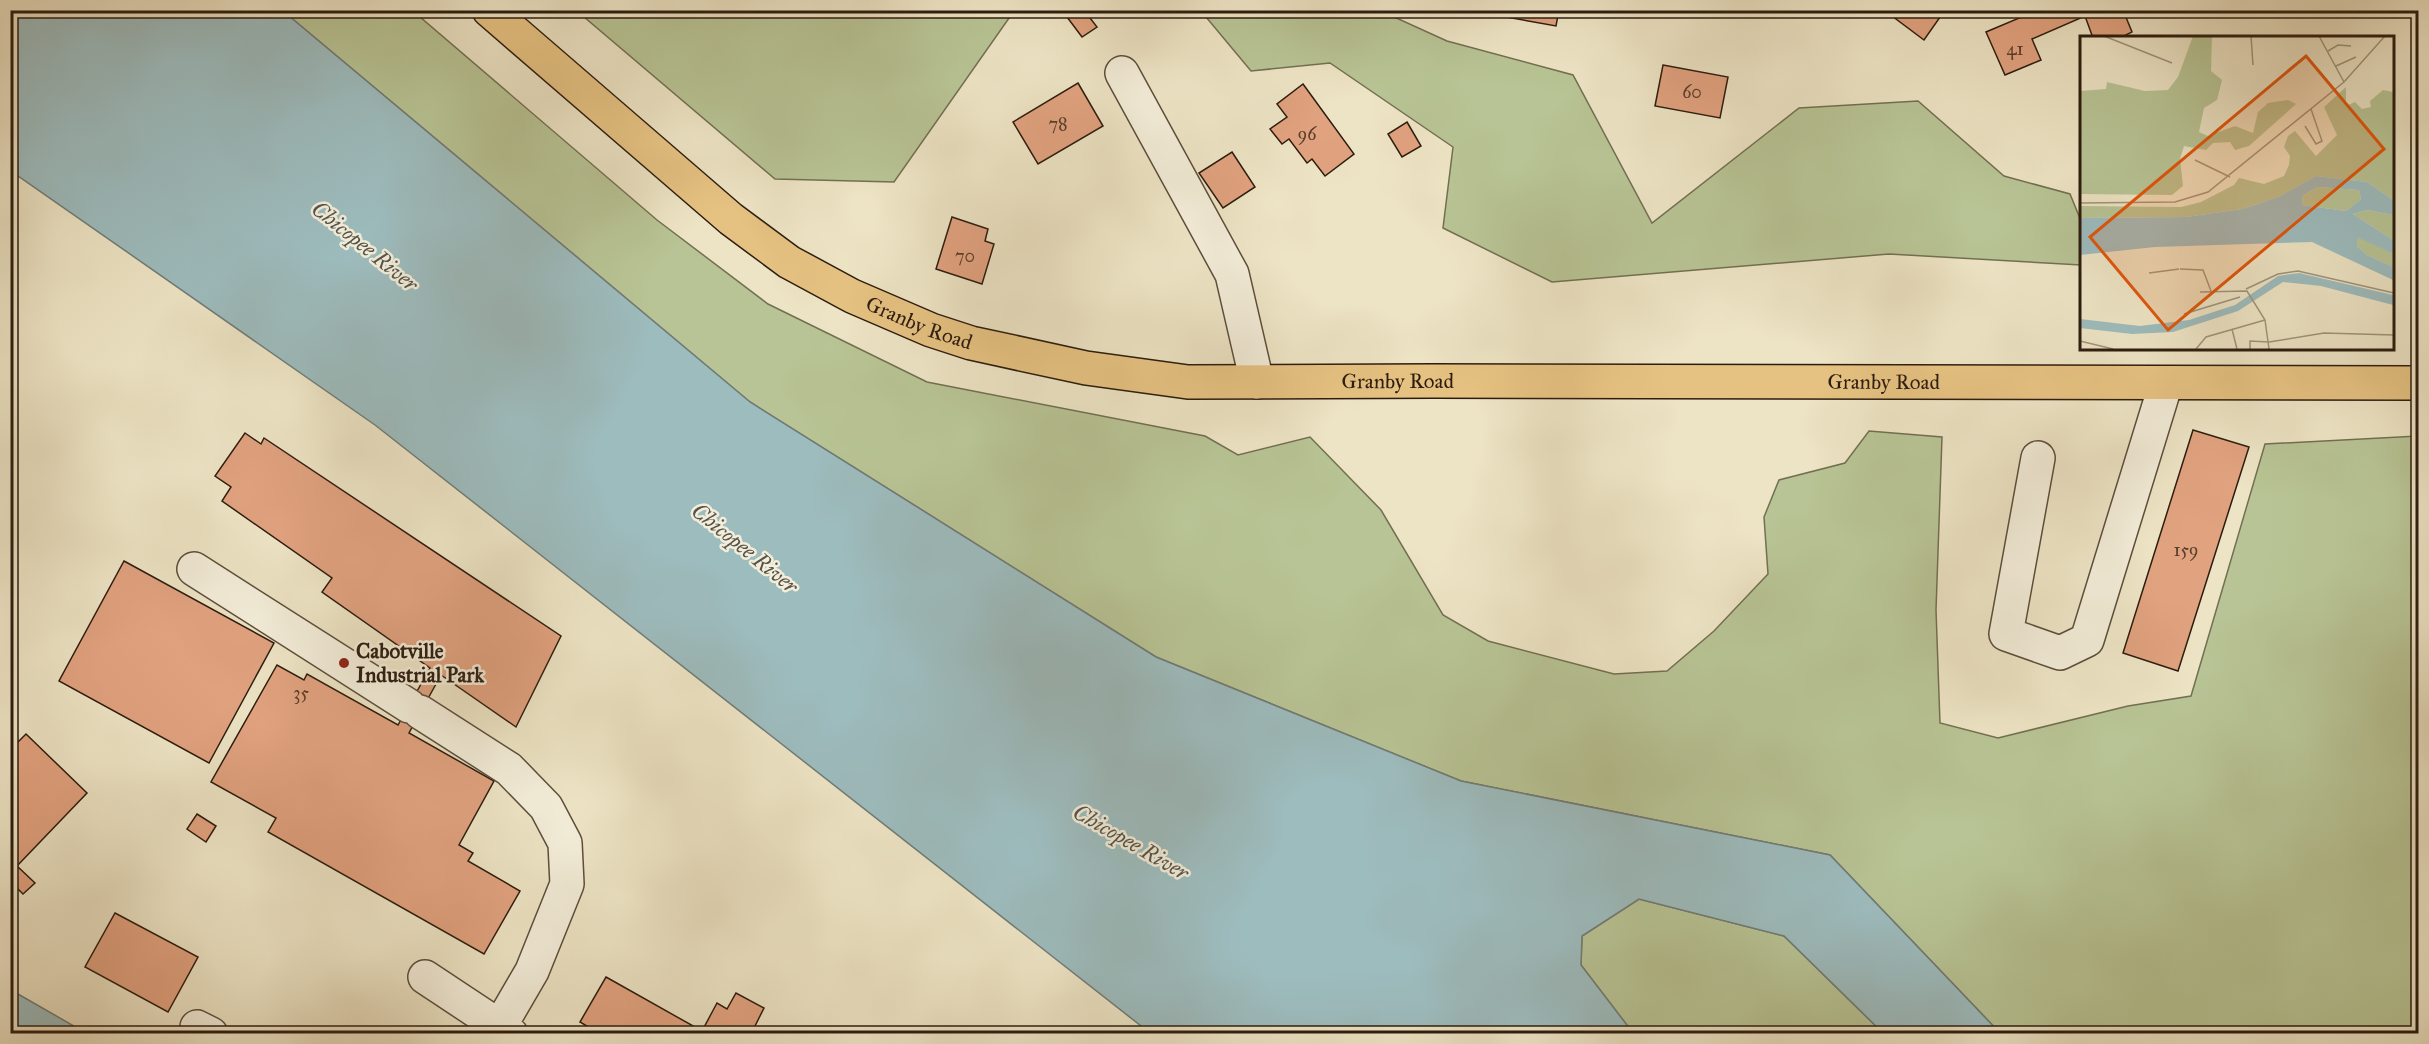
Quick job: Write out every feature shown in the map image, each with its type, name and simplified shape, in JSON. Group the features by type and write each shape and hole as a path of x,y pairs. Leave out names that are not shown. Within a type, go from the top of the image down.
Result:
{"main road":[{"name":"Granby Road","path":"489,10 749,233 789,262 852,296 931,330 971,343 1086,368 1188,382 2418,384"}],"street":[{"path":"1122,73 1232,274 1257,382"},
{"path":"2038,458 2006,634 2060,653 2087,640 2166,383"},
{"path":"194,569 509,769 546,807 565,843 567,884 505,1030 425,977"}],"green space":[{"path":"283,11 413,11 657,220 768,304 927,382 1205,436 1238,455 1310,437 1381,510 1443,615 1488,641 1614,674 1667,671 1714,631 1768,574 1764,517 1779,480 1845,463 1869,431 1942,437 1936,610 1940,723 1998,738 2128,706 2191,696 2265,444 2418,436 2418,550 2412,559 2418,561 2418,1033 2000,1033 1830,855 1461,781 1156,657 750,402"},
{"path":"577,11 1014,11 894,182 775,179"},
{"path":"1201,11 1381,11 1447,41 1573,75 1652,223 1799,108 1918,101 2004,176 2070,194 2080,219 2080,265 1889,254 1552,282 1443,228 1453,147 1330,63 1251,71"},
{"path":"1639,899 1784,936 1883,1033 1633,1033 1581,965 1582,936"}],"water":[{"name":"Chicopee River","path":"11,10 283,11 750,402 1156,657 1461,781 1830,855 2000,1033 1883,1033 1784,936 1639,899 1582,936 1581,965 1633,1033 1150,1033 375,425 11,171"},
{"path":"11,990 86,1033 11,1033"}],"building":[{"path":"1067,10 1084,10 1097,27 1082,37 1064,13"},
{"path":"1507,10 1559,10 1556,26 1506,17"},
{"path":"1884,10 1945,10 1924,40"},
{"path":"2038,10 2123,10 2132,32 2124,36 2092,36 2085,16 2032,39 2041,60 2005,75 1986,32"},
{"path":"1663,65 1728,77 1720,118 1655,106"},
{"path":"1078,83 1103,126 1038,164 1013,122"},
{"path":"1303,84 1354,154 1325,176 1312,159 1307,163 1289,139 1282,144 1270,129 1287,117 1277,104"},
{"path":"1407,122 1421,146 1402,157 1388,134"},
{"path":"1232,152 1255,187 1223,208 1199,173"},
{"path":"952,217 988,229 985,241 994,244 982,284 936,269"},
{"path":"2193,430 2249,447 2178,671 2123,653"},
{"path":"245,433 261,444 264,438 561,636 516,727 441,675 409,733 494,781 459,845 473,853 468,861 520,891 484,954 268,832 276,818 211,782 277,665 304,680 307,674 398,725 430,668 322,592 332,578 222,501 231,487 215,476"},
{"path":"124,561 274,643 209,763 59,681"},
{"path":"26,734 87,793 17,866 35,883 23,894 10,881 10,750"},
{"path":"197,814 216,826 206,842 187,829"},
{"path":"115,913 198,957 168,1012 85,967"},
{"path":"606,977 702,1031 717,1003 727,1009 736,993 764,1008 751,1034 600,1034 580,1022"}],"place":[{"name":"Cabotville Industrial Park","path":"344,663"}]}
